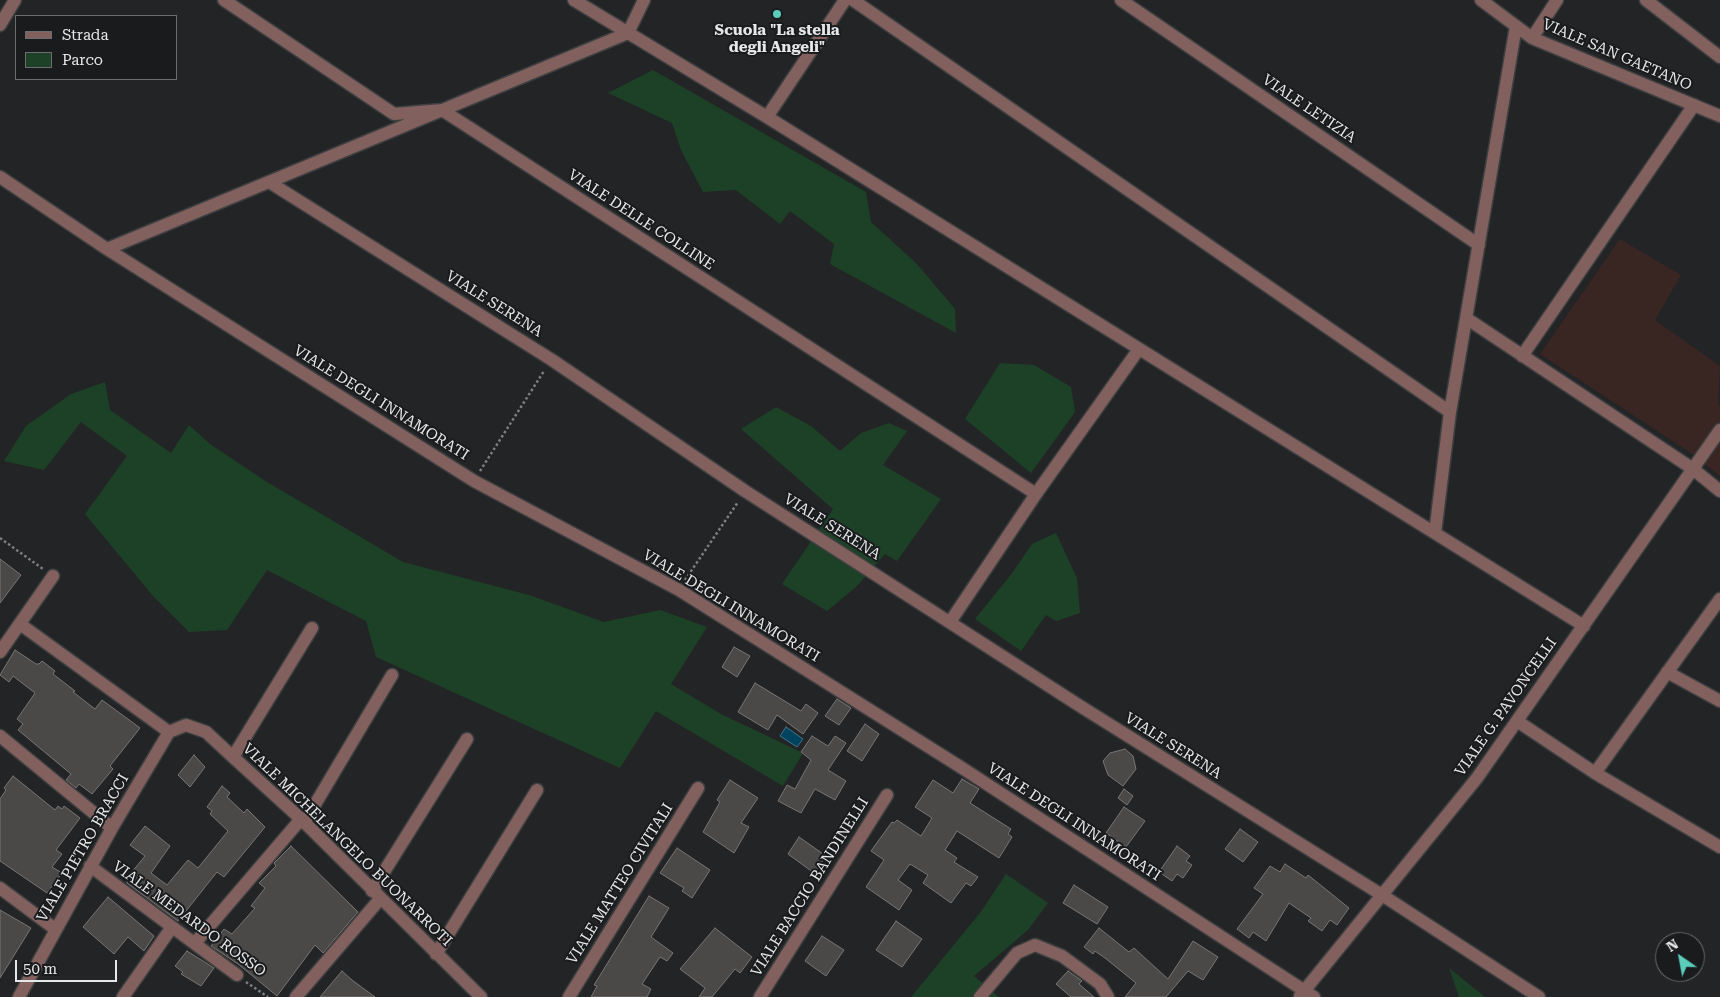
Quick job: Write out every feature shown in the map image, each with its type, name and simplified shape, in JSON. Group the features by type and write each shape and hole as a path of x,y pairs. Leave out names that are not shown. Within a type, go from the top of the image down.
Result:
{"street":[{"path":"0,25 15,0"},
{"path":"224,0 394,114 442,110"},
{"path":"574,0 767,117 1584,626"},
{"path":"107,249 628,34 644,0"},
{"path":"767,117 845,0"},
{"path":"853,0 1450,412"},
{"name":"VIALE SAN GAETANO","path":"1481,0 1532,38 1720,116"},
{"path":"1532,38 1557,0"},
{"path":"1646,0 1720,57"},
{"name":"VIALE LETIZIA","path":"1126,1 1479,245"},
{"path":"1435,533 1450,412 1516,26"},
{"path":"1522,356 1694,105"},
{"name":"VIALE DELLE COLLINE","path":"442,110 1036,494"},
{"name":"VIALE DEGLI INNAMORATI","path":"0,178 107,249 474,481 679,590 959,766 1306,995"},
{"name":"VIALE SERENA","path":"269,182 552,360 745,491 1080,706 1382,895 1539,997"},
{"path":"1466,318 1693,469 1720,491"},
{"path":"950,622 1036,494 1139,349"},
{"name":"VIALE G. PAVONCELLI","path":"1306,995 1382,895 1477,778 1720,430"},
{"path":"0,652 53,576"},
{"path":"1595,773 1720,599"},
{"path":"20,624 169,732"},
{"path":"233,756 312,628"},
{"path":"1667,672 1720,701"},
{"path":"195,943 302,821 392,675"},
{"path":"1517,721 1595,773 1720,847"},
{"name":"VIALE MICHELANGELO BUONARROTI","path":"169,732 186,725 206,732 302,821 481,997"},
{"name":"VIALE PIETRO BRACCI","path":"19,997 90,866 169,732"},
{"path":"0,736 112,828"},
{"path":"296,997 376,895 467,739"},
{"name":"VIALE MATTEO CIVITALI","path":"569,997 698,788"},
{"path":"436,954 537,790"},
{"name":"VIALE BACCIO BANDINELLI","path":"760,997 887,795"},
{"name":"VIALE MEDARDO ROSSO","path":"90,866 237,975"},
{"path":"0,888 55,929"},
{"path":"123,997 172,927"},
{"path":"980,997 1018,953 1035,945 1062,956 1100,984 1108,997"}],"path":[{"path":"474,481 552,360"},
{"path":"679,590 745,491"},
{"path":"0,538 53,576"},
{"name":"VIALE MEDARDO ROSSO","path":"237,975 268,997"}],"shaded area":[{"path":"1620,239 1681,275 1655,320 1720,366 1718,404 1720,406 1720,476 1691,453 1540,354"}],"green space":[{"path":"653,70 866,192 871,222 917,264 955,309 956,333 830,264 834,244 790,211 780,224 736,190 703,192 681,150 672,123 608,93"},
{"path":"1000,363 1034,365 1071,387 1075,412 1031,473 965,419"},
{"path":"105,382 110,410 171,453 189,425 210,444 267,482 403,562 529,595 604,622 660,610 707,627 671,684 721,714 801,752 802,755 783,786 656,711 620,768 376,657 366,621 267,570 227,630 189,632 153,596 85,514 127,456 81,422 44,470 4,461 26,426 71,394"},
{"path":"776,407 811,426 840,451 861,433 889,423 907,431 883,465 941,499 897,561 885,554 856,587 827,611 782,584 833,509 741,429"},
{"path":"1056,533 1077,578 1080,613 1056,621 1046,615 1021,651 975,619 1013,572 1032,544"},
{"path":"1006,874 1048,903 1028,930 974,976 999,997 911,997 980,913"},
{"path":"1449,968 1485,997 1459,997"}],"water":[{"path":"786,727 803,739 797,747 780,736"}],"building":[{"path":"0,559 21,575 0,603"},
{"path":"734,647 750,656 737,677 722,667"},
{"path":"15,650 36,664 42,661 55,671 53,674 95,709 102,700 140,728 110,766 113,769 92,794 79,784 76,788 66,780 71,774 18,730 23,724 17,719 35,693 13,676 9,682 0,675"},
{"path":"755,683 801,711 806,704 818,713 803,734 777,715 768,730 738,712"},
{"path":"837,699 851,708 839,725 825,716"},
{"path":"865,724 879,734 862,761 847,751"},
{"path":"812,736 828,746 835,736 846,743 828,770 846,781 835,800 815,789 801,813 778,801 787,785 795,789 811,760 801,752"},
{"path":"1125,749 1133,756 1136,769 1123,786 1108,775 1103,761 1110,753"},
{"path":"194,755 205,767 190,787 178,775"},
{"path":"13,776 55,810 58,806 62,809 64,806 80,818 56,850 62,854 52,867 62,873 47,893 0,861 0,799 6,790 4,788"},
{"path":"962,779 979,789 970,803 1011,829 1008,834 1012,837 999,858 957,831 945,850 957,858 954,862 978,877 971,886 966,883 951,903 923,883 928,875 910,864 898,880 912,890 899,910 866,887 884,860 871,851 892,822 894,823 897,820 921,836 932,818 915,807 933,780 953,793"},
{"path":"730,780 758,798 741,823 749,827 734,853 703,832 720,802 717,800"},
{"path":"222,786 230,793 227,797 244,813 247,809 265,827 224,877 217,872 178,921 127,883 127,878 145,856 130,845 145,826 170,846 151,873 167,885 188,860 198,868 228,831 210,814 212,811 207,807"},
{"path":"1124,789 1133,796 1127,805 1118,798"},
{"path":"1124,807 1145,821 1126,847 1106,833"},
{"path":"1240,829 1258,842 1243,862 1225,849"},
{"path":"799,837 826,856 814,873 788,854"},
{"path":"291,846 358,912 323,953 315,945 277,996 238,964 211,946 224,929 232,934 255,908 251,906 265,888 259,883 276,866 274,863"},
{"path":"1177,846 1190,856 1186,861 1192,865 1183,878 1177,874 1172,881 1159,872"},
{"path":"677,848 710,870 692,898 682,891 684,888 660,873"},
{"path":"1285,864 1306,878 1308,875 1349,908 1337,925 1330,920 1322,931 1308,921 1311,918 1289,903 1266,941 1253,932 1249,938 1237,929 1263,894 1254,888 1270,866 1280,872"},
{"path":"1074,885 1108,907 1097,924 1063,903"},
{"path":"649,896 669,908 651,937 673,953 667,961 660,957 642,984 651,989 647,997 591,997 597,986 594,985"},
{"path":"108,897 154,936 144,951 128,937 114,954 83,927"},
{"path":"0,910 31,928 0,978"},
{"path":"896,921 922,939 902,967 876,950"},
{"path":"715,928 752,957 740,973 735,969 712,997 699,997 705,988 680,969"},
{"path":"1099,928 1129,952 1134,948 1168,979 1193,941 1218,957 1203,980 1188,971 1166,997 1125,997 1136,983 1095,951 1093,954 1084,947"},
{"path":"822,936 844,950 826,976 805,961"},
{"path":"187,951 214,968 201,986 181,974 183,972 175,966"},
{"path":"342,971 352,980 375,997 320,997"},
{"path":"1068,971 1082,981 1079,984 1094,997 1071,997 1056,984"}],"place":[{"name":"Scuola \"La stella degli Angeli\"","path":"777,14"}]}
